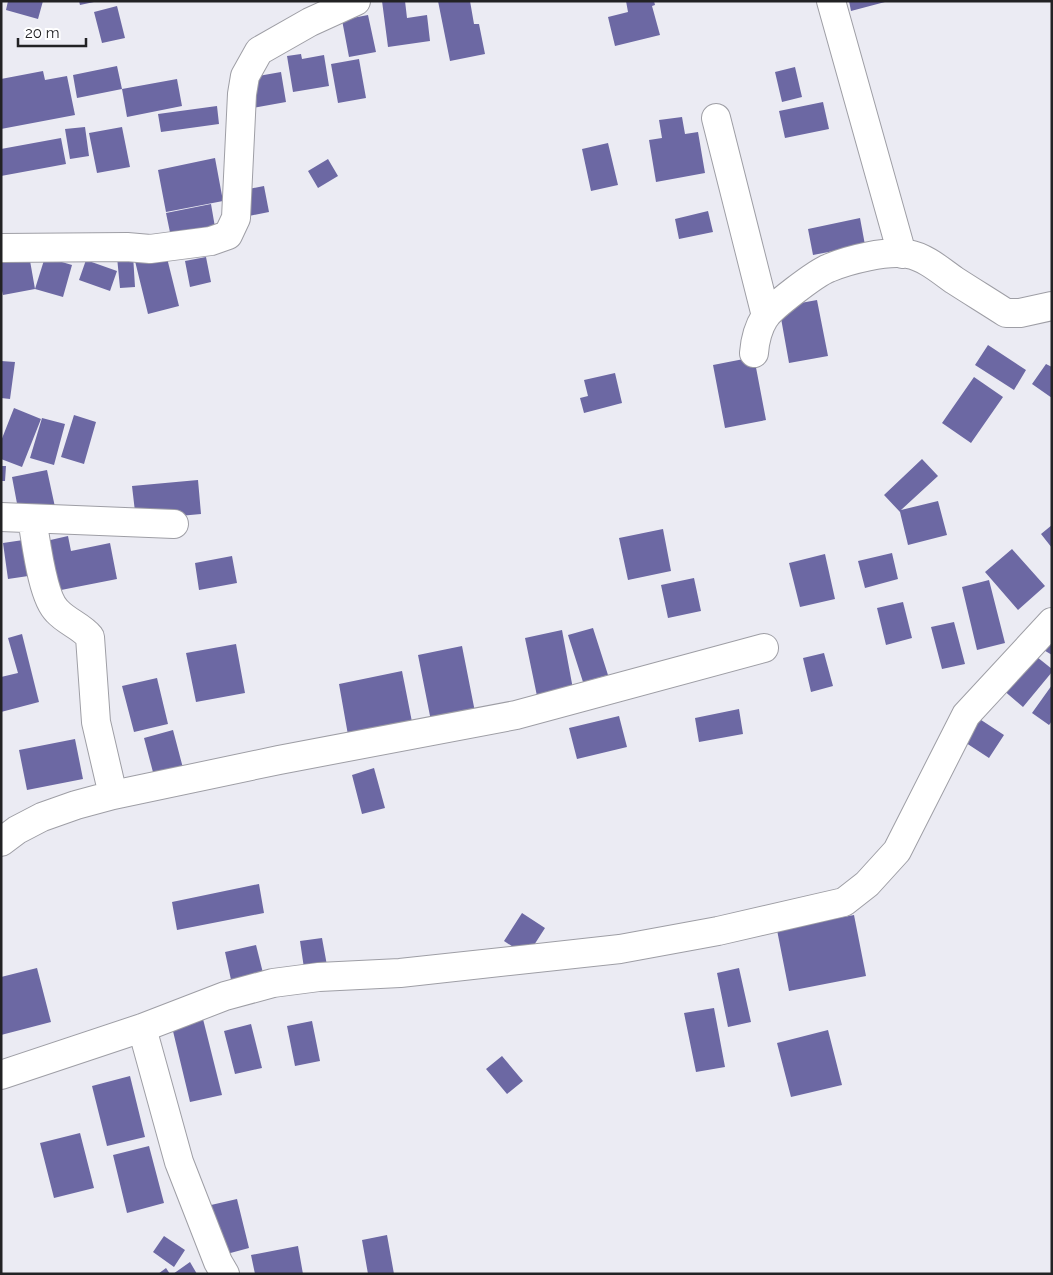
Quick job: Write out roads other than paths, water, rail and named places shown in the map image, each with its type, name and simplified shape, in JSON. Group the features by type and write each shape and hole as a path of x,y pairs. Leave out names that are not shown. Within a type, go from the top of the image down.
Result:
{"street":[{"path":"1,248 127,247 150,249 211,241 228,235 236,218 242,94 245,76 260,51 310,22 356,1"},
{"path":"831,1 902,254"},
{"path":"716,118 766,316"},
{"path":"754,353 755,339 766,316 778,303 828,268 861,258 907,254 924,260 1006,313 1020,313 1052,306"},
{"path":"1,518 174,524"},
{"path":"32,519 41,567 50,601 57,612 84,630 90,637 96,722 113,795"},
{"path":"1,1075 142,1028 225,996 273,984 319,977 400,973 620,949 718,931 844,902 867,884 896,851 966,714 1052,622"},
{"path":"1,842 17,830 42,817 113,795 279,760 516,715 764,648"},
{"path":"142,1028 179,1162 218,1262 225,1274"}]}
